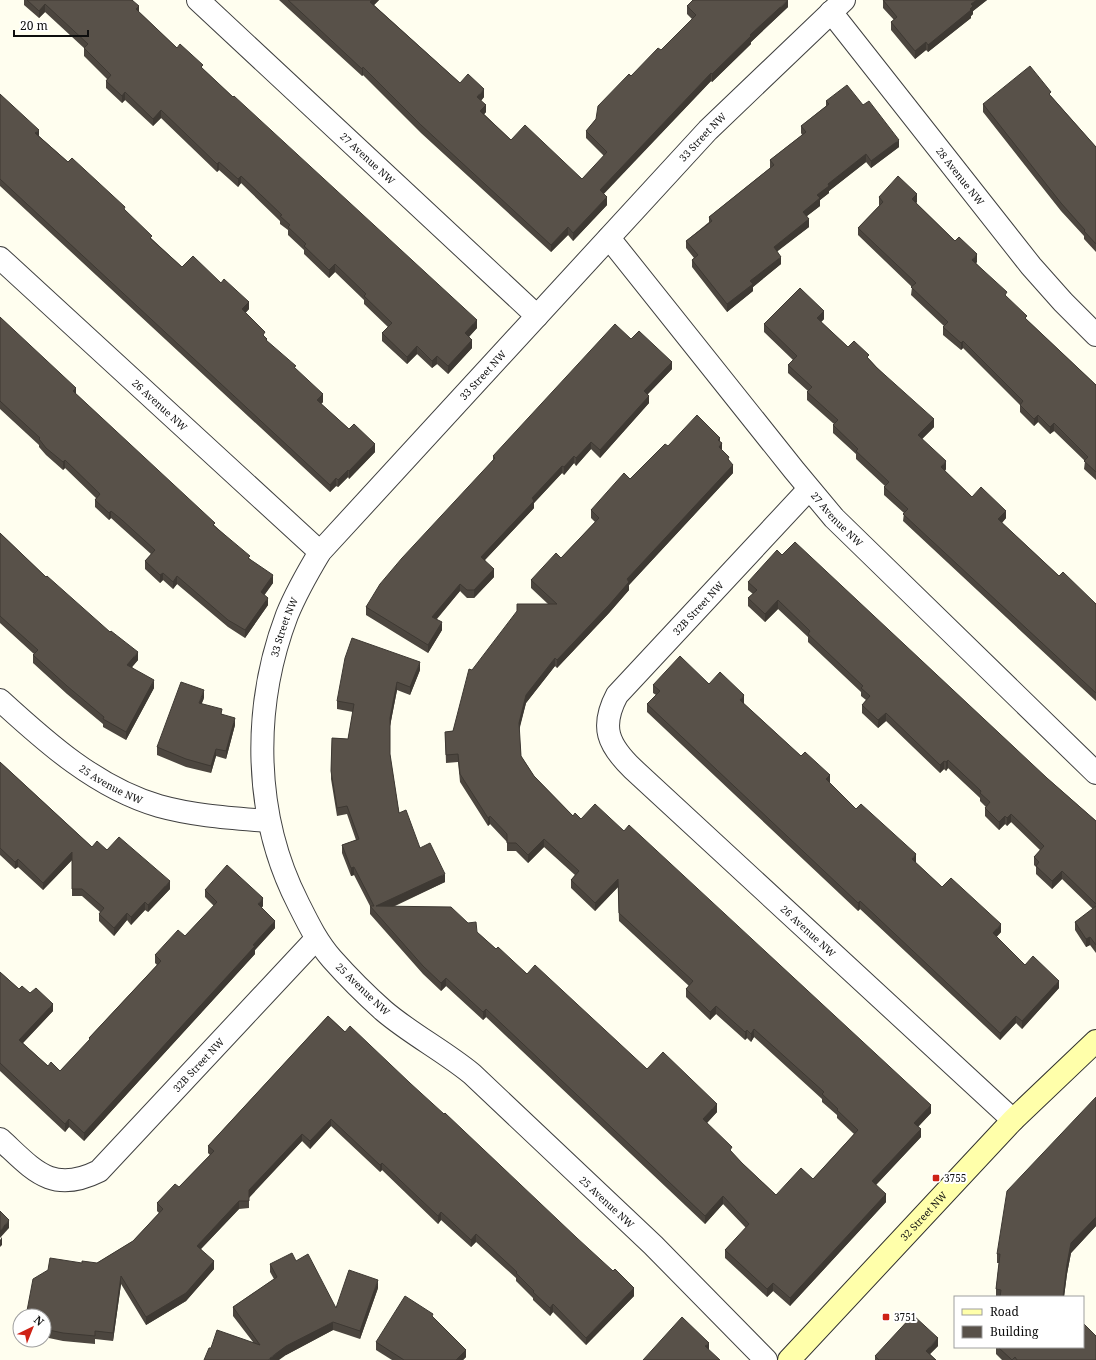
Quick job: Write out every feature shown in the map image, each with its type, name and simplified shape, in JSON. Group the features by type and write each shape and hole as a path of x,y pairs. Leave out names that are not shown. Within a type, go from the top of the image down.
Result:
{"street":[{"name":"27 Avenue NW","path":"198,0 537,316"},
{"name":"33 Street NW","path":"268,821 264,794 263,740 270,676 288,615 303,581 320,552 708,130 837,6"},
{"name":"28 Avenue NW","path":"837,6 1031,266 1063,302 1096,335"},
{"name":"27 Avenue NW","path":"609,238 809,489 856,539 1096,773"},
{"name":"26 Avenue NW","path":"0,258 320,552"},
{"name":"32B Street NW","path":"609,737 607,723 611,707 617,695 809,489"},
{"name":"25 Avenue NW","path":"0,700 66,758 97,777 130,794 158,805 190,812 227,818 268,821 289,886 316,939 332,959 385,1011 454,1059 478,1080 653,1245 766,1360"},
{"name":"26 Avenue NW","path":"609,737 623,759 633,769 1013,1120"},
{"name":"32B Street NW","path":"0,1139 35,1171 49,1178 74,1181 99,1171 316,939"},
{"name":"32 Street NW","path":"789,1360 1013,1120 1096,1041"}],"building":[{"path":"27,0 132,0 139,6 136,9 177,48 180,44 203,65 201,67 233,97 234,96 477,320 465,333 472,340 448,366 437,356 432,361 417,346 407,357 382,333 392,323 364,296 366,294 335,264 329,270 304,246 306,244 288,227 290,225 280,216 282,215 241,176 238,179 219,162 217,164 161,110 153,119 125,92 122,96 106,81 111,75 84,48 88,44 45,4 39,11"},
{"path":"288,0 372,0 370,2 460,83 468,74 484,89 477,97 486,105 480,111 511,140 525,125 582,179 607,152 586,131 596,119 598,106 629,74 631,76 658,48 661,50 696,15 687,6 693,0 788,0 750,35 751,36 712,74 711,73 600,190 607,197 573,233 568,227 551,245 421,125 363,67 362,69"},
{"path":"883,0 977,0 971,4 973,6 970,9 971,10 928,45 926,42 915,51 891,22 897,17"},
{"path":"1030,66 1051,92 1049,94 1096,147 1096,244 1061,203 983,104"},
{"path":"847,85 863,105 869,101 899,140 871,161 866,154 828,184 829,186 817,195 820,198 803,212 809,219 774,247 781,257 750,281 753,284 727,304 692,260 698,255 686,241 712,221 709,217 774,165 770,160 806,132 801,126 829,104 826,101"},
{"path":"0,94 39,130 35,133 68,162 72,158 125,207 124,209 152,236 150,238 182,267 193,256 221,283 224,279 249,302 242,309 265,332 263,335 267,339 266,340 296,366 294,367 323,394 317,400 349,429 354,424 375,444 349,471 348,470 338,480 336,478 330,485 0,179"},
{"path":"898,176 917,194 912,199 955,241 959,237 977,254 972,260 1007,292 1005,295 1027,316 1025,318 1096,385 1096,472 1084,461 1088,457 1054,423 1050,427 1038,415 1034,419 1020,405 1023,401 963,341 961,343 943,327 948,322 911,287 916,283 858,228 883,202 879,197"},
{"path":"800,288 824,311 817,318 848,347 854,341 869,355 867,357 876,367 934,419 918,435 946,461 941,467 972,497 981,487 1006,511 998,519 1059,576 1063,572 1096,604 1096,693 903,514 908,509 884,487 889,482 856,451 858,449 833,425 838,420 807,392 812,387 788,365 797,356 764,324"},
{"path":"0,317 76,388 73,391 215,523 213,525 250,556 248,558 273,575 261,592 268,598 245,630 228,620 177,576 173,582 163,573 160,575 145,561 155,550 122,520 111,511 109,513 95,500 100,494 65,460 63,462 46,448 39,439 40,438 0,401"},
{"path":"615,324 631,339 639,331 672,362 644,391 649,396 600,450 591,442 576,458 574,456 564,467 562,466 532,498 534,501 481,557 494,569 474,590 467,590 460,584 432,617 442,622 428,645 366,607 380,584 402,558 495,458 493,456"},
{"path":"697,415 720,438 718,440 722,443 719,447 729,457 728,459 733,465 627,579 629,582 609,605 557,660 555,658 526,695 519,723 521,756 534,776 573,816 575,813 581,819 595,804 624,831 629,825 931,1105 914,1123 921,1129 872,1181 886,1194 790,1298 773,1283 767,1289 725,1250 749,1224 723,1196 705,1216 486,1009 483,1012 446,978 441,983 423,966 370,906 374,906 354,867 351,868 342,845 359,839 347,806 337,808 331,771 332,738 348,739 354,704 337,701 345,658 352,638 420,662 410,687 397,682 390,718 390,754 399,813 406,810 420,848 430,843 445,874 376,906 451,907 468,923 476,922 477,932 496,949 498,947 527,974 535,965 647,1069 663,1052 717,1104 703,1119 732,1147 730,1150 742,1163 776,1195 801,1168 813,1179 858,1130 822,1094 824,1092 754,1029 751,1034 747,1030 745,1032 716,1006 710,1012 686,989 693,981 619,913 618,879 595,903 571,880 579,871 544,839 528,855 516,843 507,843 507,834 490,816 488,818 460,774 458,754 446,755 445,732 453,731 469,669 472,670 517,611 517,604 557,604 531,580 556,553 561,558 599,518 591,510 624,473 630,479 665,444 668,446"},
{"path":"0,533 46,577 47,576 110,632 111,631 138,652 127,665 154,680 126,732 103,719 104,717 33,655 38,650 0,616"},
{"path":"795,542 1047,778 1096,821 1096,904 1062,871 1052,881 1036,866 1039,862 1034,857 1044,846 1011,814 1007,818 1005,816 999,822 985,808 990,802 980,793 981,791 948,760 946,762 944,761 940,765 886,713 878,720 862,705 870,696 861,688 863,686 808,634 810,631 778,600 765,614 748,598 757,590 748,582 777,550 782,555"},
{"path":"680,656 709,684 720,672 744,695 740,700 801,756 805,752 830,775 826,779 856,809 861,804 916,854 912,859 942,887 951,878 1001,924 993,933 1025,965 1033,956 1059,981 1022,1021 1016,1016 1000,1033 860,901 858,903 647,704 660,691 653,685"},
{"path":"181,682 204,690 199,703 222,709 221,714 235,718 226,751 216,749 211,766 186,759 157,747"},
{"path":"0,762 92,847 97,841 107,850 119,837 170,881 148,905 145,902 131,917 127,913 114,928 99,914 104,908 82,889 72,889 72,852 43,883 18,859 15,862 0,848"},
{"path":"227,865 263,898 258,904 275,921 253,945 255,946 84,1133 69,1119 65,1124 0,1063 0,972 19,989 22,986 30,993 36,988 53,1004 19,1040 48,1066 51,1062 60,1071 161,961 155,955 178,930 185,936 217,902 205,890"},
{"path":"1096,906 1096,945 1090,937 1086,939 1075,922"},
{"path":"328,1016 345,1032 350,1026 410,1083 444,1114 445,1113 577,1238 613,1271 615,1269 634,1288 586,1338 553,1304 550,1308 533,1292 534,1291 516,1273 517,1272 476,1234 471,1240 441,1212 438,1216 382,1163 380,1165 331,1119 310,1141 302,1134 249,1190 249,1201 239,1201 197,1246 214,1261 186,1293 146,1317 121,1276 113,1333 95,1331 95,1336 52,1331 52,1308 28,1308 33,1279 48,1270 50,1258 82,1263 82,1261 97,1263 133,1241 163,1209 157,1203 175,1184 179,1187 214,1151 208,1146"},
{"path":"1096,1097 1096,1217 1071,1243 1063,1296 1000,1296 1001,1290 996,1289 1000,1254 997,1254 1007,1191"},
{"path":"0,1211 9,1220 0,1231"},
{"path":"292,1253 296,1261 308,1254 336,1308 349,1270 378,1280 360,1331 333,1322 286,1346 269,1360 204,1360 209,1348 211,1348 217,1330 260,1345 233,1307 277,1277 270,1264"},
{"path":"405,1296 433,1314 432,1316 466,1350 456,1360 404,1360 376,1342"},
{"path":"913,1315 938,1338 926,1351 936,1360 879,1360 875,1356"},
{"path":"682,1317 709,1343 705,1346 720,1360 643,1360"},
{"path":"1084,1324 1096,1336 1096,1360 1017,1360 1015,1357 1012,1360 999,1348 1084,1348"}],"place":[{"name":"3755","path":"936,1178"},
{"name":"3751","path":"886,1317"}]}
